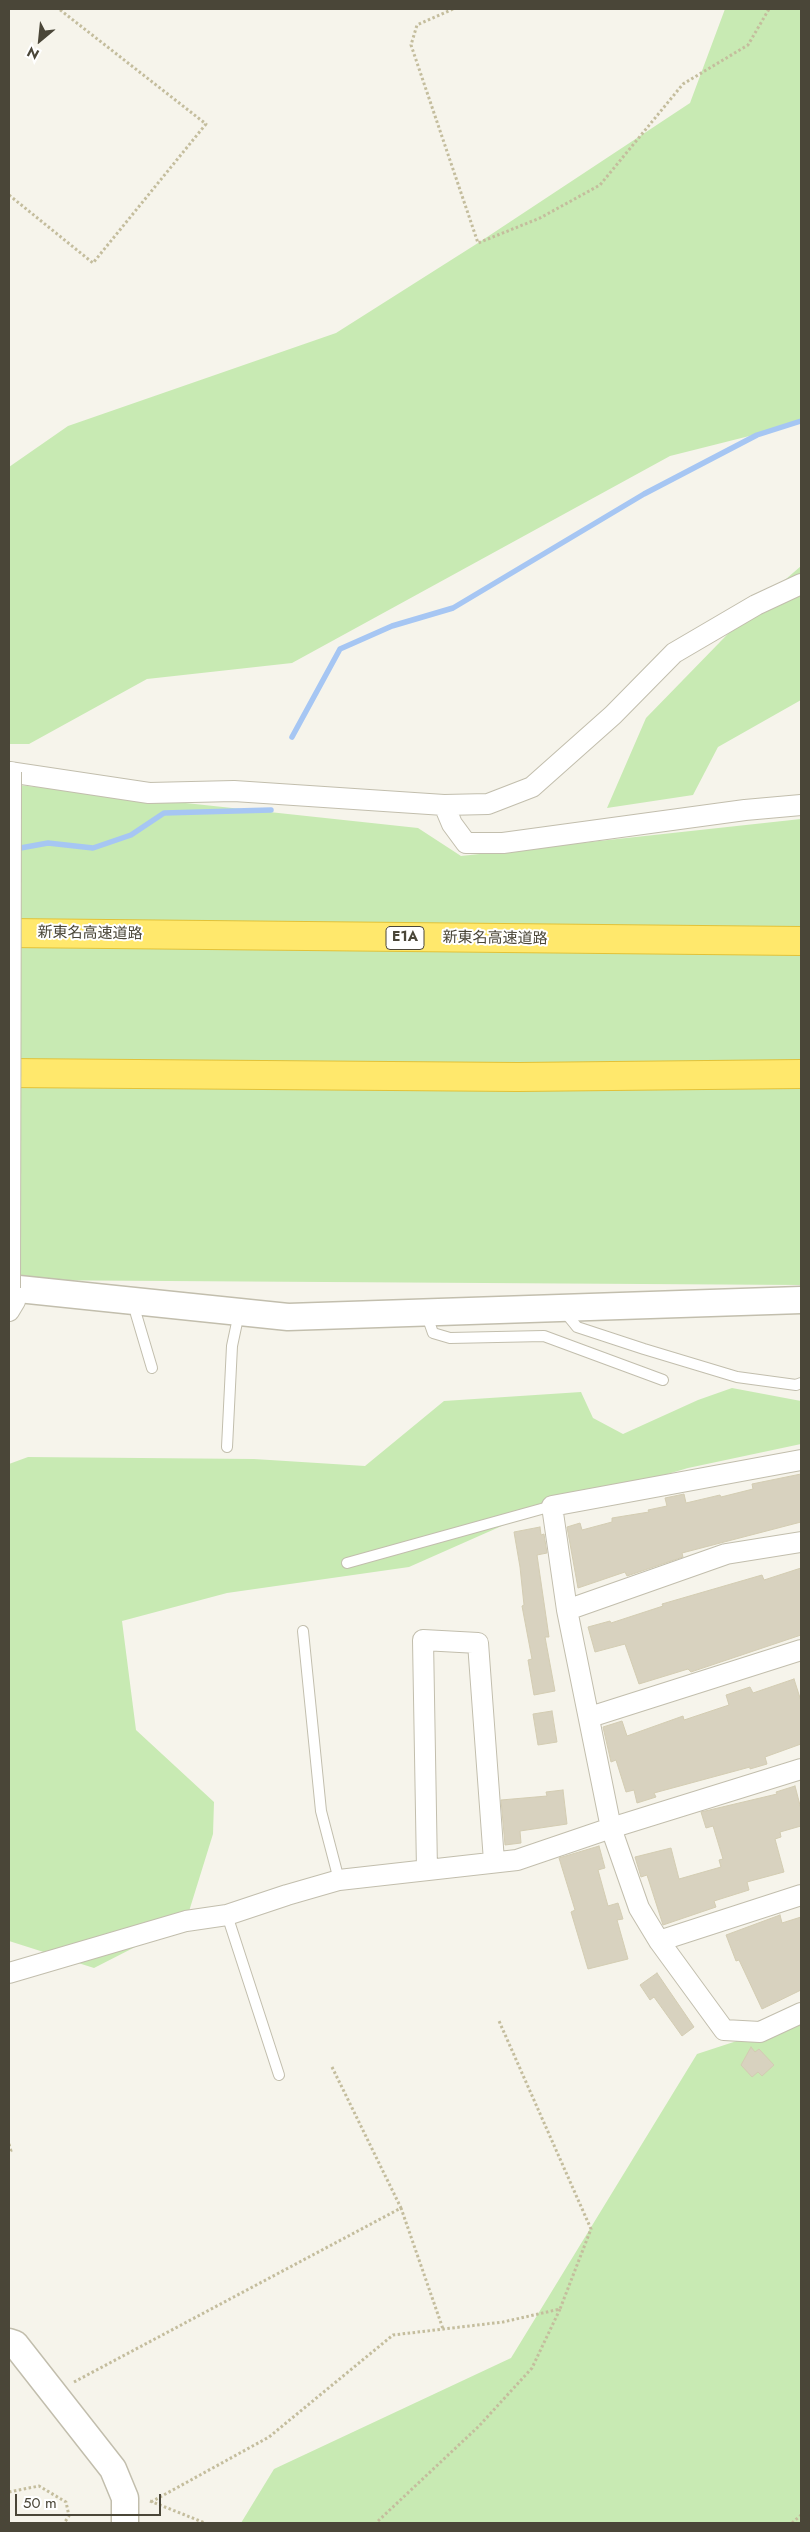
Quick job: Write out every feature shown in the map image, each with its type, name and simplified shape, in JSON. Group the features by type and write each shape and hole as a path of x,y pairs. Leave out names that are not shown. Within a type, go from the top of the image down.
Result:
{"highway":[{"name":"新東名高速道路","path":"9,932 801,942"},
{"path":"9,1073 508,1077 801,1074"}],"street":[{"path":"801,584 756,605 674,653 613,715 532,787 488,804 444,805 234,791 149,793 10,772 9,1296 136,1301 288,1318 801,1300"},
{"path":"444,805 452,824 466,843 504,844 745,810 801,805"},
{"path":"801,1460 552,1506 567,1610 611,1828 639,1908 659,1941 724,2030 760,2032 801,2013"},
{"path":"567,1610 726,1554 801,1542"},
{"path":"426,1870 423,1640 478,1643 494,1861"},
{"path":"590,1717 801,1650"},
{"path":"9,1973 186,1921 227,1915 286,1894 339,1880 494,1861 517,1860 611,1828 801,1769"},
{"path":"659,1941 801,1894"},
{"path":"9,2342 15,2344 113,2469 125,2498 125,2523"}],"lane":[{"path":"136,1301 136,1314 152,1368"},
{"path":"562,1308 577,1327 644,1349 737,1377 796,1385 801,1383"},
{"path":"227,1446 232,1346 239,1312"},
{"path":"426,1313 433,1333 450,1338 544,1336 663,1380"},
{"path":"347,1564 552,1506"},
{"path":"303,1631 321,1811 339,1880"},
{"path":"227,1915 279,2075"}],"path":[{"path":"9,195 93,263 206,124 59,9"},
{"path":"453,9 417,26 411,45 478,243 540,218 600,185 683,84 748,45 769,9"},
{"path":"378,2522 479,2426 532,2368 560,2308 591,2229 499,2021"},
{"path":"332,2067 401,2208 443,2329"},
{"path":"9,2144 11,2152 9,2153"},
{"path":"54,2393 401,2208"},
{"path":"151,2502 270,2437 393,2335 503,2322 560,2308"},
{"path":"9,2492 39,2486 66,2502 68,2516 64,2523"},
{"path":"121,2489 205,2523"},
{"path":"792,2523 801,2515"}],"green space":[{"path":"725,9 801,9 801,423 670,456 292,663 147,679 29,744 9,744 9,467 68,426 336,333 478,243 690,103"},
{"path":"801,566 801,700 718,747 693,795 607,808 646,718 756,605"},
{"path":"9,784 418,828 461,856 801,819 801,1285 9,1280"},
{"path":"732,1388 801,1401 801,1444 688,1468 522,1517 409,1567 227,1593 122,1621 136,1730 214,1802 213,1834 186,1921 94,1968 9,1941 9,1464 28,1457 254,1459 365,1466 444,1401 581,1392 593,1418 623,1434 698,1400"},
{"path":"801,2020 801,2523 241,2523 274,2469 511,2358 697,2054"}],"building":[{"path":"801,1474 801,1522 682,1553 683,1557 627,1576 625,1572 578,1588 567,1527 580,1523 582,1530 612,1522 612,1518 649,1512 648,1510 667,1506 665,1498 684,1494 686,1503 720,1495 721,1497 753,1489 752,1484"},
{"path":"540,1527 541,1535 544,1534 547,1553 537,1555 549,1637 545,1637 555,1691 534,1695 528,1660 532,1659 522,1606 524,1605 520,1567 514,1532"},
{"path":"801,1568 801,1635 691,1672 688,1669 639,1684 625,1644 595,1652 588,1627 610,1621 611,1623 663,1606 662,1604 762,1575 764,1580"},
{"path":"794,1679 801,1701 801,1744 765,1757 767,1764 654,1793 656,1797 637,1803 634,1790 626,1792 616,1760 611,1762 603,1727 622,1721 627,1736 683,1716 684,1720 729,1705 726,1695 750,1687 753,1693"},
{"path":"552,1711 557,1742 538,1745 533,1714"},
{"path":"795,1786 801,1809 801,1826 780,1832 781,1837 775,1839 784,1872 747,1882 749,1890 714,1901 716,1907 663,1925 647,1875 641,1877 635,1857 671,1848 679,1879 721,1867 719,1860 723,1859 713,1826 706,1828 701,1812 777,1794 776,1792"},
{"path":"563,1790 567,1824 520,1831 521,1843 505,1845 501,1800 547,1796 546,1792"},
{"path":"599,1846 605,1868 598,1870 608,1906 618,1903 623,1919 617,1920 628,1959 588,1969 571,1912 575,1910 559,1858"},
{"path":"780,1915 782,1923 801,1917 801,1990 762,2009 739,1960 736,1961 726,1935"},
{"path":"657,1973 694,2027 682,2036 654,1997 650,2000 640,1985"},
{"path":"751,2047 755,2052 759,2049 774,2065 762,2076 758,2072 752,2077 741,2065"}],"waterway":[{"path":"292,737 340,649 392,626 453,608 644,494 757,435 801,421"},
{"path":"15,849 48,843 93,848 131,835 164,813 271,810"}]}
